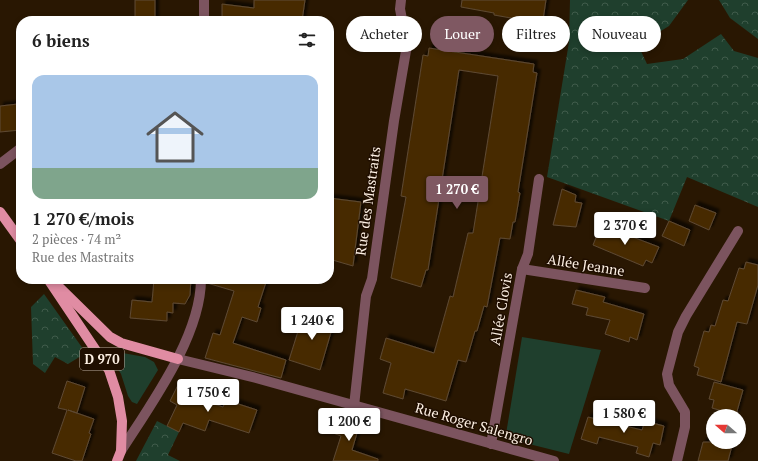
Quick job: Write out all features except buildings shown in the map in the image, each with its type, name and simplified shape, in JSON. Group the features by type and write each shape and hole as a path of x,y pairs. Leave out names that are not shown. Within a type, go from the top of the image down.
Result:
{"main road":[{"path":"0,212 16,234"},
{"name":"D 970","path":"51,284 109,370 118,397 122,421 122,451 117,461"},
{"path":"57,284 110,337 121,343 178,360"}],"street":[{"path":"204,0 204,16"},
{"name":"Rue des Mastraits","path":"354,406 366,296 372,279 394,121 407,45 400,9 401,0"},
{"path":"0,164 16,152"},
{"name":"Allée Clovis","path":"491,444 522,269 528,254 539,179"},
{"path":"677,461 685,427 685,412 669,385 667,374 678,332 686,316 738,231"},
{"name":"Allée Jeanne","path":"522,269 645,288"},
{"path":"122,451 178,360 199,302 201,284"},
{"name":"Rue Roger Salengro","path":"178,360 256,378 554,461"}],"green space":[{"path":"570,0 688,0 669,26 661,31 661,16 578,16 578,52 641,52 647,64 683,59 721,34 734,51 758,58 758,207 687,177 669,221 547,177 567,52 570,52"},
{"path":"719,0 758,0 758,39 730,18"},
{"path":"44,294 86,353 68,364 55,357 45,373 33,364 31,307"},
{"path":"522,337 601,350 569,454 509,439 506,434"},
{"path":"106,350 145,357 154,362 158,370 137,404 132,402 128,396 121,374"},
{"path":"157,421 179,432 168,455 180,461 136,461"}]}
